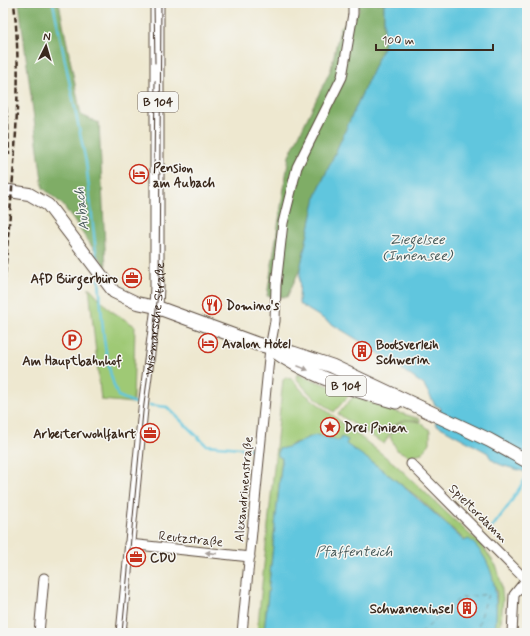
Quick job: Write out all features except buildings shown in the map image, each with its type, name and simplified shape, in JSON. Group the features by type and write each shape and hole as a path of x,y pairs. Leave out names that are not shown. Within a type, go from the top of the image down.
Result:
{"main road":[{"name":"Wismarsche Straße","path":"156,307 158,286 157,3"},
{"name":"B 104","path":"156,307 270,348 293,353 332,366 489,440 527,461"}],"street":[{"name":"Alexandrinenstraße","path":"242,633 270,348 275,321 276,285 283,223 298,167 342,77 352,21 353,3"},
{"path":"3,190 29,194 48,205 114,292 125,298 156,307"},
{"name":"Wismarsche Straße","path":"121,633 144,399 156,307"},
{"name":"Spieltordamm","path":"411,464 526,581"},
{"name":"Reutzstraße","path":"129,544 250,558"},
{"path":"39,633 44,578"},
{"path":"512,633 514,595 526,581"}],"green space":[{"path":"19,3 59,3 81,115 99,123 106,267 63,205 43,188"},
{"path":"359,3 384,3 384,45 317,193 300,269 287,297 267,296 289,156 331,69 340,28 359,10"},
{"path":"89,287 110,310 135,326 133,403 101,400"},
{"path":"297,374 350,394 334,412 308,392 296,378"},
{"path":"286,377 293,380 304,393 396,465 483,547 497,567 501,583 503,599 500,633 495,633 497,593 486,560 419,498 372,462 345,444 348,440 339,441 327,436 294,443 288,448 278,449 278,456 282,458 264,633 257,633 283,379"},
{"path":"354,396 390,410 420,419 420,421 406,420 397,424 384,444 338,414"},
{"path":"406,420 420,422 430,430 430,443 422,453 409,456 397,450 390,437 396,424"}],"water":[{"name":"Ziegelsee (Innensee)","path":"384,3 527,3 527,473 499,464 490,458 488,453 435,424 441,408 435,405 424,385 368,346 299,304 300,269 317,193 384,45"},
{"name":"Pfaffenteich","path":"317,435 339,441 342,437 348,440 346,444 407,490 464,541 469,539 478,549 485,559 494,582 496,607 495,633 264,633 282,458 278,456 278,449 288,447"}],"waterway":[{"name":"Aubach","path":"53,3 86,162 97,262"},
{"name":"Aubach","path":"99,279 104,339 113,382 118,396 135,403"},
{"name":"Aubach","path":"149,405 167,407 206,445 252,449"},
{"path":"490,530 509,505 527,476"}],"ferry route":[{"path":"421,633 460,598 488,594 476,633"}],"tram line":[{"path":"154,3 155,63"},
{"path":"122,633 143,412 159,286 161,3"},
{"path":"154,173 155,81"}],"railway":[{"path":"3,309 17,118 17,41 14,3"},
{"path":"3,80 8,125 9,155"}],"place":[{"name":"Pension am Aubach","path":"139,174"},
{"name":"AfD Bürgerbüro","path":"132,278"},
{"name":"Domino's","path":"212,305"},
{"name":"Am Hauptbahnhof","path":"72,340"},
{"name":"Avalon Hotel","path":"208,343"},
{"name":"Bootsverleih Schwerin","path":"362,351"},
{"name":"Drei Pinien","path":"330,427"},
{"name":"Arbeiterwohlfahrt","path":"150,433"},
{"name":"CDU","path":"136,557"},
{"name":"Schwaneninsel","path":"467,608"}]}
